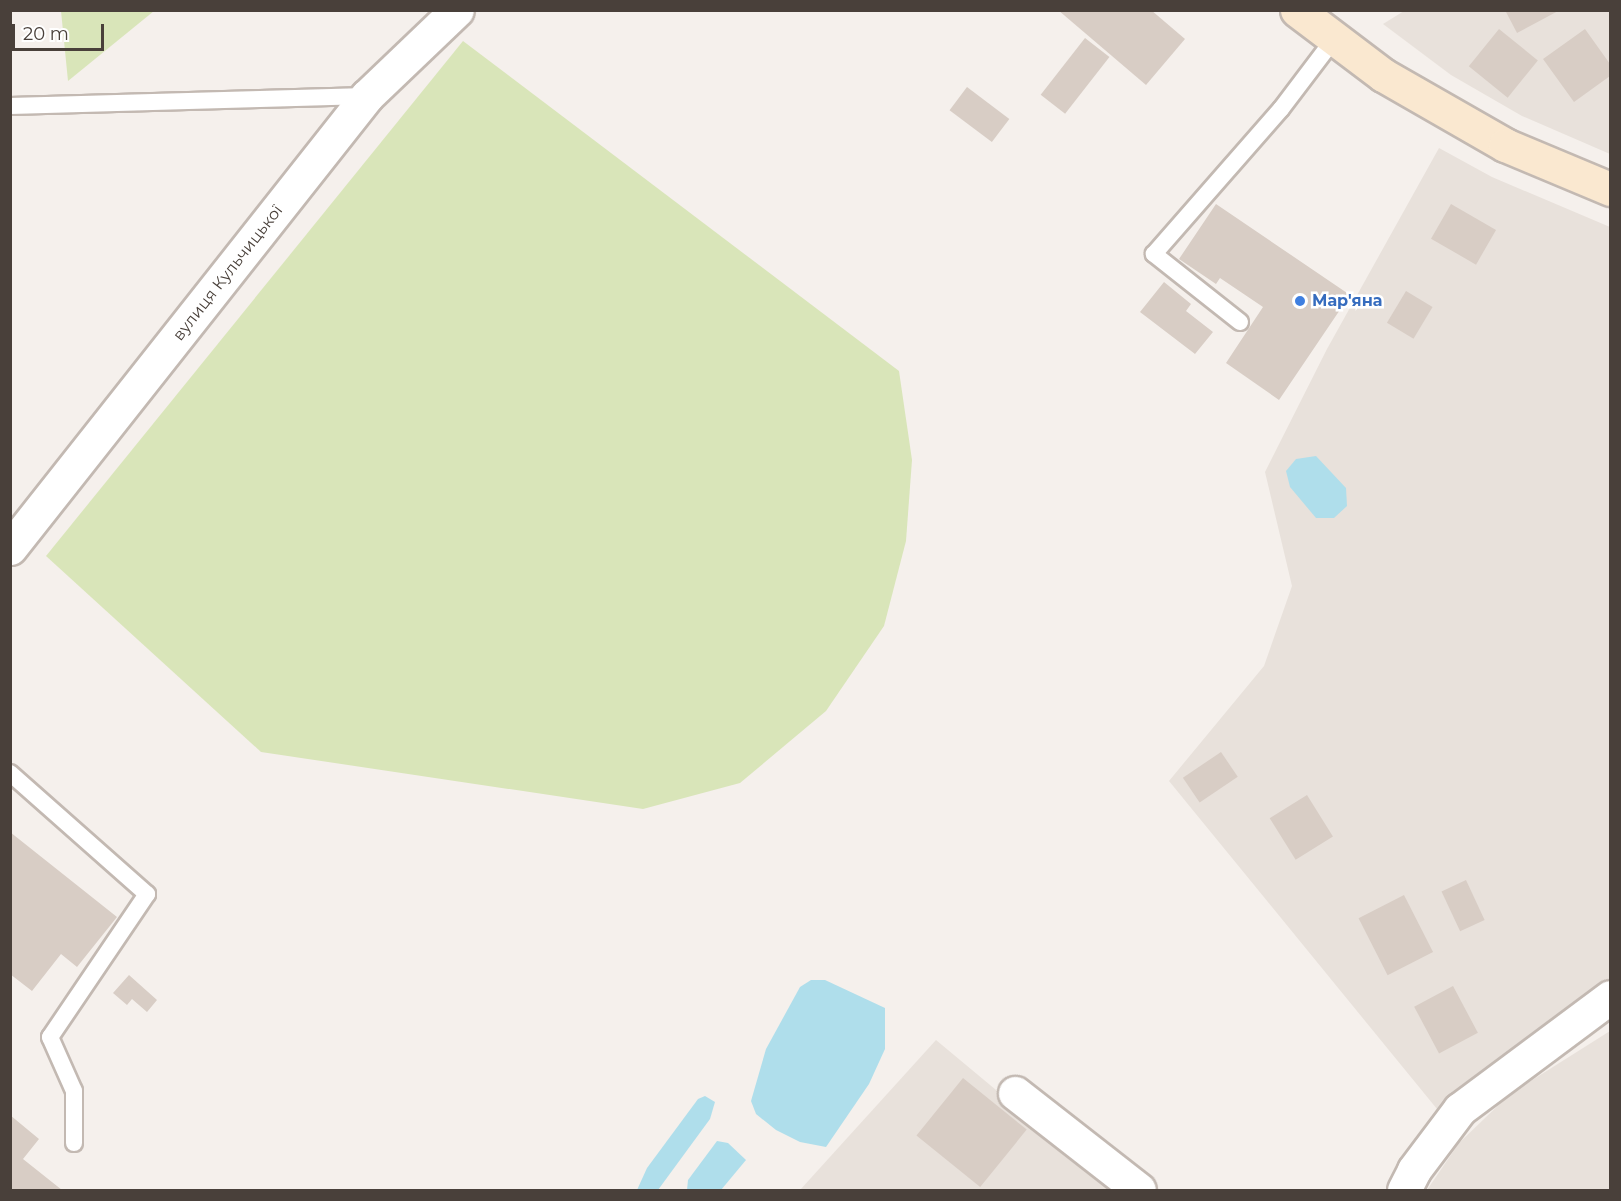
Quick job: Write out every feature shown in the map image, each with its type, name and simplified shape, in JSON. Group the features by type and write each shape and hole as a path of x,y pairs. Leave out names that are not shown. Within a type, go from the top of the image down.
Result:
{"main road":[{"path":"1297,10 1383,75 1505,145 1611,189"}],"street":[{"name":"вулиця Кульчицької","path":"10,548 368,96 457,10"},
{"path":"1404,1191 1414,1170 1460,1109 1611,997"},
{"path":"1015,1093 1139,1191"}],"lane":[{"path":"1240,322 1154,254 1281,109 1334,39"},
{"path":"10,106 368,96"},
{"path":"10,774 147,894 50,1037 74,1090 75,1143"}],"shaded area":[{"path":"1404,11 1610,11 1610,154 1522,116 1451,75 1383,24"},
{"path":"1439,148 1492,177 1610,227 1610,992 1437,1109 1169,781 1264,666 1292,586 1265,472 1327,349"},
{"path":"1610,1031 1610,1190 1427,1190 1459,1143 1510,1094"},
{"path":"936,1040 1116,1190 800,1190"}],"green space":[{"path":"61,10 154,11 68,81"},
{"path":"463,41 899,371 912,460 906,541 884,626 826,711 740,783 643,809 261,752 46,556"}],"water":[{"path":"1316,456 1346,488 1347,506 1334,518 1316,518 1290,487 1286,471 1296,459"},
{"path":"811,980 825,980 885,1008 885,1049 869,1084 826,1147 800,1142 776,1130 756,1114 751,1101 766,1049 800,987"},
{"path":"705,1096 715,1102 710,1119 658,1190 637,1190 647,1168 698,1099"},
{"path":"717,1141 728,1143 746,1160 721,1190 687,1190 688,1180"}],"building":[{"path":"1058,10 1151,10 1185,39 1146,85"},
{"path":"1505,10 1560,10 1517,33"},
{"path":"1499,29 1538,60 1508,98 1469,66"},
{"path":"1585,29 1610,64 1610,76 1574,102 1543,59"},
{"path":"1085,38 1109,57 1065,114 1041,95"},
{"path":"967,87 1009,119 992,142 950,110"},
{"name":"Мар'яна","path":"1216,204 1350,295 1279,400 1226,363 1263,307 1220,278 1216,284 1179,259"},
{"path":"1451,204 1496,230 1476,265 1431,239"},
{"path":"1164,282 1191,304 1186,311 1213,332 1195,354 1140,312"},
{"path":"1406,291 1433,307 1414,339 1387,323"},
{"path":"1221,752 1238,777 1200,803 1183,778"},
{"path":"1307,795 1333,837 1296,860 1270,818"},
{"path":"10,832 117,917 77,967 61,954 32,991 10,974"},
{"path":"1466,880 1485,920 1460,931 1442,891"},
{"path":"1404,895 1433,952 1388,975 1359,918"},
{"path":"129,975 157,1000 147,1012 132,999 127,1005 113,993"},
{"path":"1453,986 1478,1033 1439,1053 1414,1007"},
{"path":"963,1078 1027,1130 980,1187 916,1136"},
{"path":"10,1115 39,1139 23,1159 62,1190 10,1190"}],"place":[{"name":"Мар'яна","path":"1300,301"}]}
